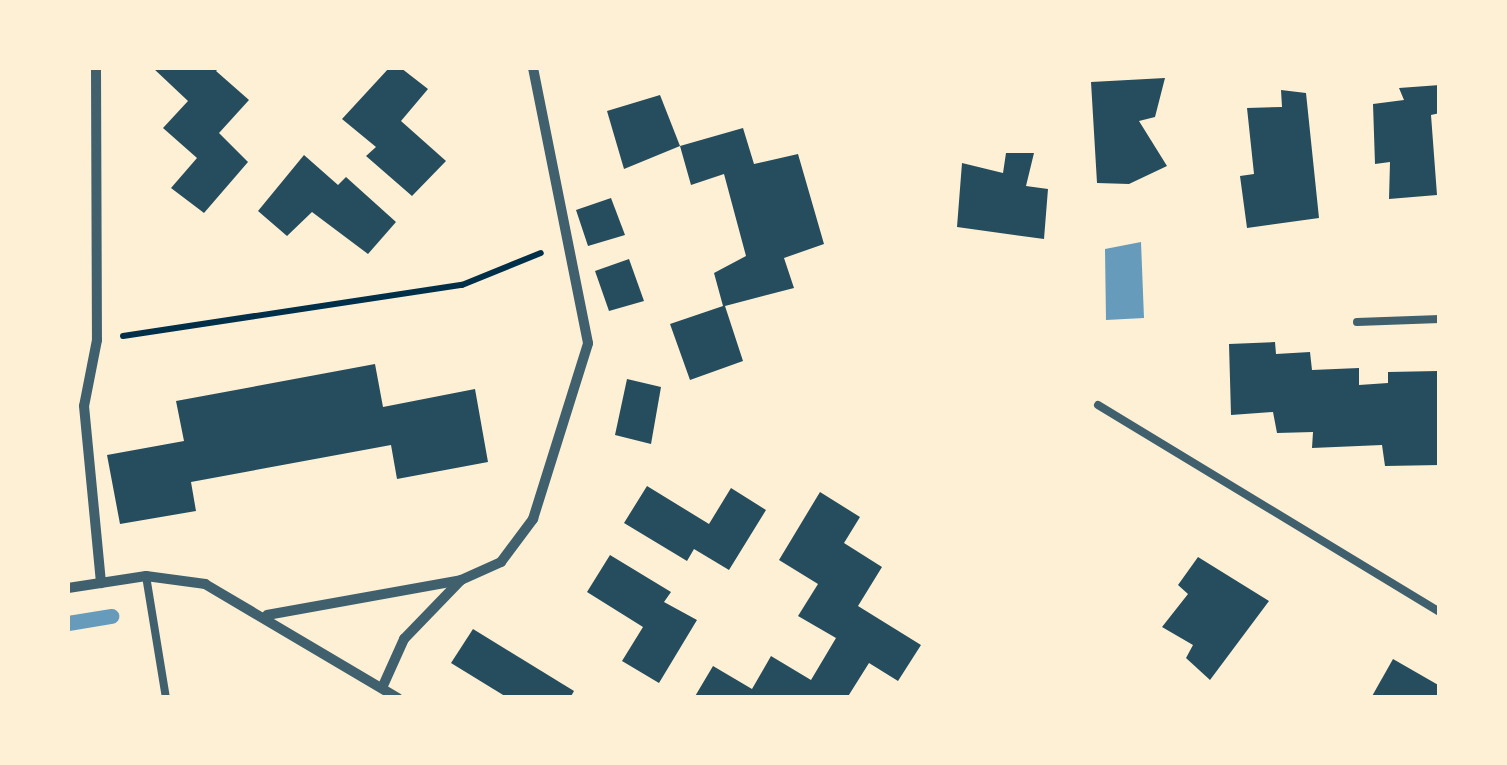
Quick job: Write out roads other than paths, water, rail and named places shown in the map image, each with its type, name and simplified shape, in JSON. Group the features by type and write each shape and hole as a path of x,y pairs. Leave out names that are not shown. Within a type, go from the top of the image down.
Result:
{"street":[{"path":"96,68 97,340 84,406 100,583"},
{"path":"267,615 462,580 501,562 534,520 588,343 564,244 533,68"},
{"path":"68,588 146,576 205,584 267,615 398,698"},
{"path":"382,688 404,638 462,580"}],"lane":[{"path":"1357,322 1440,319"},
{"path":"1098,405 1440,612"},
{"path":"146,576 166,698"}],"water":[{"path":"1141,242 1144,318 1106,320 1105,249"}],"waterway":[{"path":"68,623 111,616"}]}
